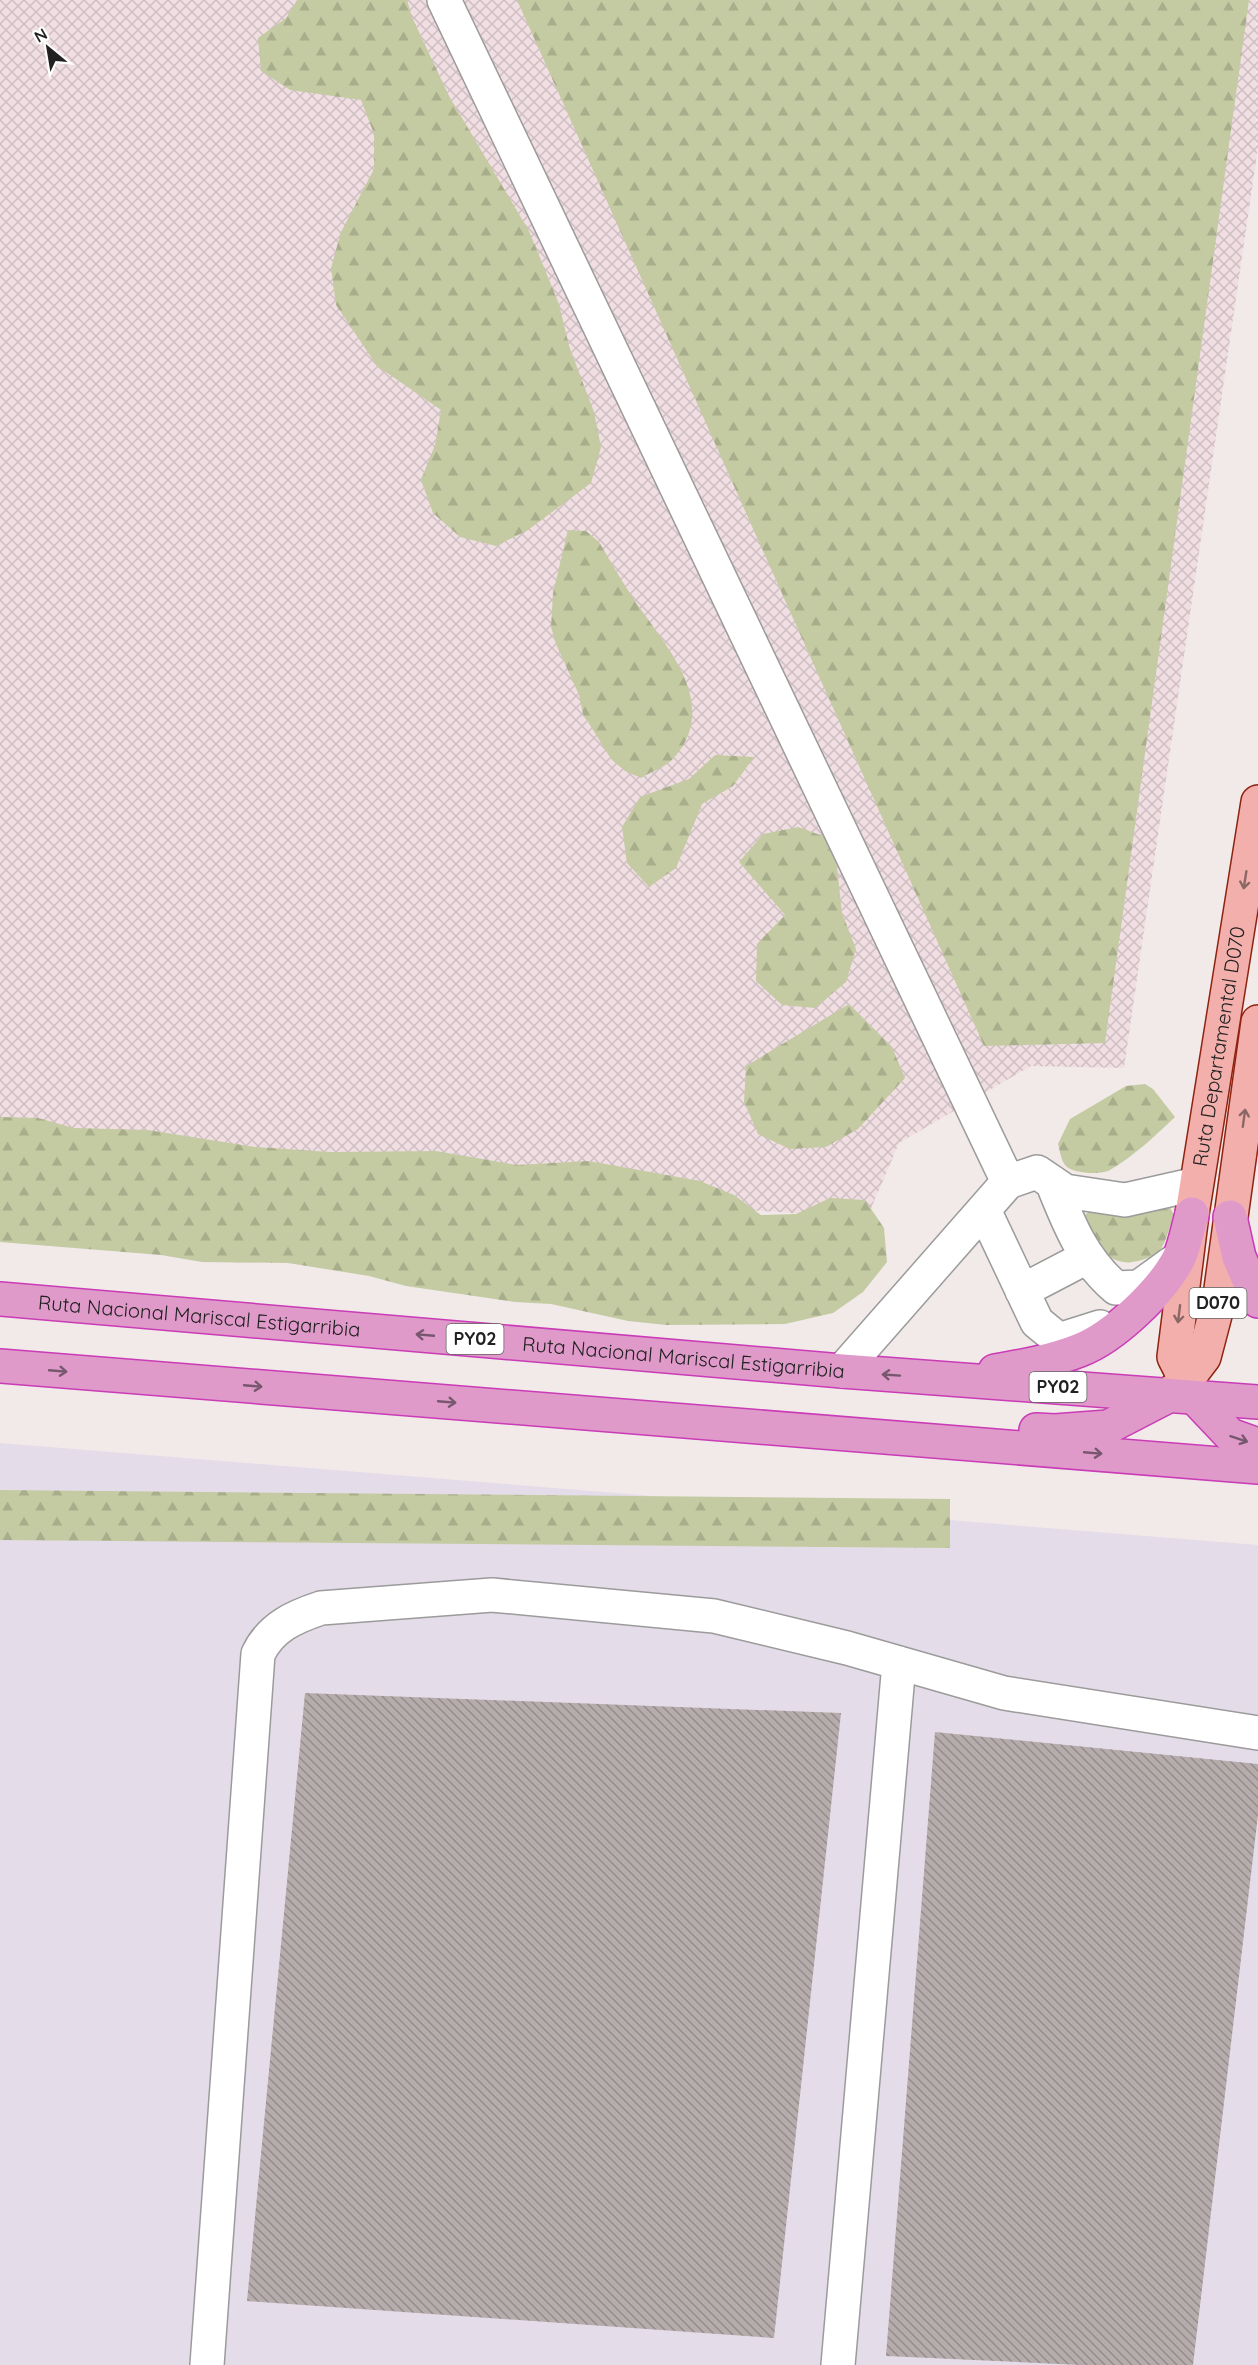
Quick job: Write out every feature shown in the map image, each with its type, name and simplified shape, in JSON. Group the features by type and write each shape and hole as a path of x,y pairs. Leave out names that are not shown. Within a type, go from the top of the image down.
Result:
{"highway":[{"path":"949,1379 1036,1364 1082,1349 1117,1328 1150,1297 1179,1258 1194,1199"},
{"path":"1230,1217 1239,1257 1258,1301"},
{"name":"Ruta Nacional Mariscal Estigarribia","path":"0,1299 842,1371 1182,1392 1258,1402"},
{"path":"0,1366 1258,1467"},
{"path":"574,1412 698,1401 1055,1431 1108,1427 1182,1392 1230,1436 1258,1444"}],"main road":[{"name":"Ruta Departamental D070","path":"1182,1392 1174,1357 1194,1199 1258,802"},
{"name":"Ruta Departamental D070","path":"1182,1392 1204,1357 1220,1296 1230,1217 1249,1151 1258,1022"}],"lane":[{"path":"444,0 1008,1182"},
{"path":"842,1371 1008,1182 1037,1172 1065,1191 1125,1200 1194,1199"},
{"path":"1052,1182 1077,1242 1101,1275 1116,1288 1139,1287 1179,1258"},
{"path":"984,1210 1036,1322 1059,1340 1093,1331 1150,1297"},
{"path":"1022,1291 1088,1257"},
{"path":"207,2365 258,1654 265,1640 280,1626 300,1615 321,1608 492,1595 714,1616 900,1663 1004,1693 1258,1733"},
{"path":"838,2365 900,1663"}],"shaded area":[{"path":"0,0 1258,0 1258,147 1124,1068 1031,1066 899,1143 867,1218 0,1161"},
{"path":"0,1443 1258,1545 1258,2365 0,2365"}],"green space":[{"path":"297,0 407,0 412,17 449,96 529,231 559,304 569,346 594,412 601,447 591,483 528,530 496,546 460,537 433,513 421,480 435,445 441,410 377,366 336,305 331,268 341,232 374,169 374,134 361,100 290,90 261,71 258,38 286,18"},
{"path":"517,0 1249,0 1105,1043 984,1046"},
{"path":"568,530 586,531 599,542 630,594 674,657 691,697 692,718 687,738 670,762 641,778 625,771 611,759 583,714 579,695 556,644 551,627 553,593"},
{"path":"715,755 754,757 733,786 702,804 676,868 649,887 627,863 622,827 640,797 689,779"},
{"path":"798,827 834,840 842,913 856,949 846,982 815,1008 782,1005 756,981 757,944 785,915 739,862 763,834"},
{"path":"849,1004 892,1047 905,1078 858,1129 826,1147 790,1149 758,1134 744,1102 746,1066"},
{"path":"1145,1084 1153,1089 1175,1117 1136,1152 1106,1172 1088,1173 1075,1171 1066,1166 1058,1144 1070,1119 1126,1086"},
{"path":"0,1117 38,1118 74,1128 148,1130 255,1147 331,1152 436,1151 517,1165 589,1161 700,1181 734,1195 761,1215 796,1214 830,1198 865,1200 884,1228 887,1262 863,1292 833,1313 785,1324 666,1325 628,1321 551,1304 515,1302 406,1286 369,1276 288,1263 202,1262 161,1255 0,1242"},
{"path":"1168,1204 1174,1215 1162,1247 1155,1254 1138,1261 1118,1261 1103,1251 1092,1234 1085,1215 1092,1209"},
{"path":"0,1490 950,1499 950,1548 0,1540"}],"building":[{"path":"305,1693 841,1713 774,2338 247,2301"},
{"path":"935,1732 1258,1764 1258,1815 1193,2365 1080,2365 886,2356"}]}
